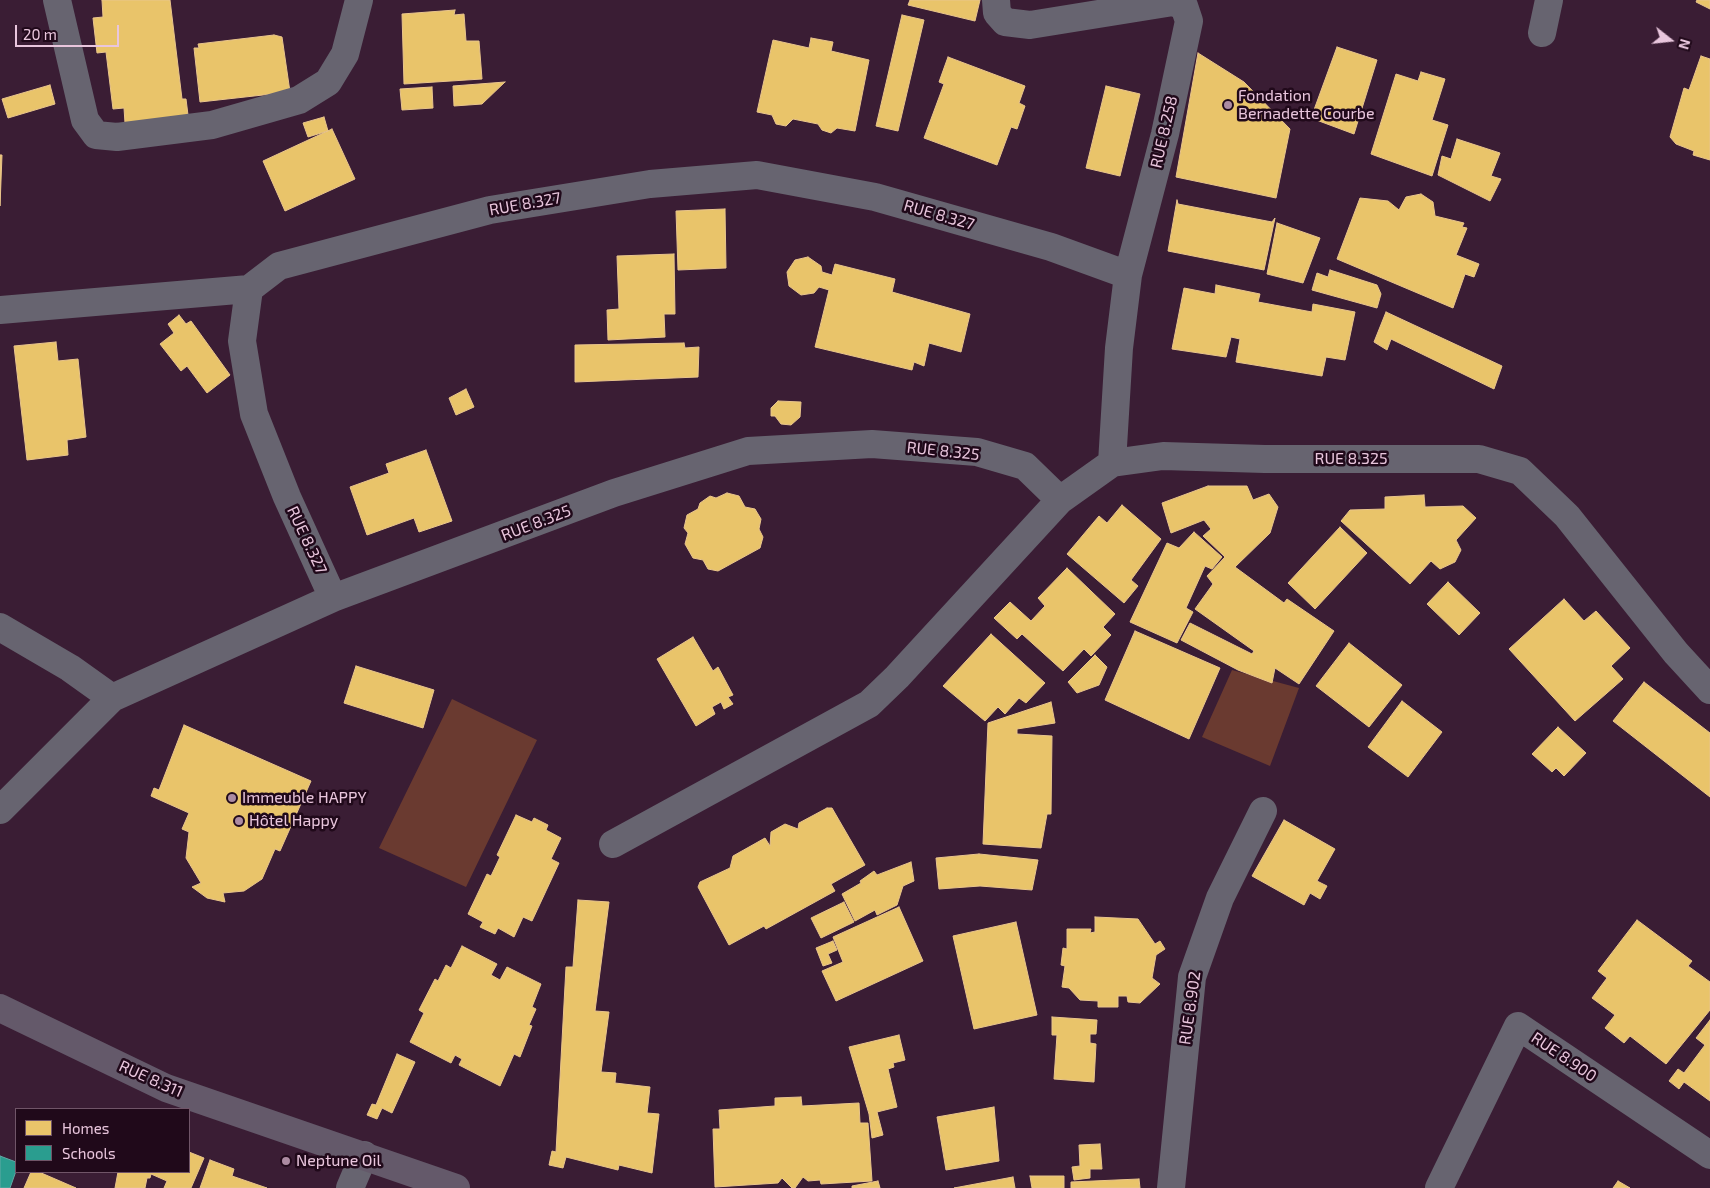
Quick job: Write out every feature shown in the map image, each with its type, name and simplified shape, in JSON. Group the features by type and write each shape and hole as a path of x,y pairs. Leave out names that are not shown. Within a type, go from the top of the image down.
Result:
{"main road":[{"name":"RUE 8.311","path":"0,1008 166,1088 456,1188"}],"street":[{"path":"57,0 84,120 96,135 117,137 212,125 299,100 328,82 345,54 359,0"},
{"name":"RUE 8.258","path":"996,0 997,13 1005,22 1030,25 1173,2 1184,6 1189,21 1165,134 1128,275 1119,348 1112,463"},
{"path":"1542,33 1549,0"},
{"name":"RUE 8.327","path":"333,598 287,497 254,414 242,341 249,289 279,266 490,210 650,184 757,175 875,197 1051,247 1128,275"},
{"path":"0,310 249,289"},
{"name":"RUE 8.325","path":"112,698 333,598 614,493 748,451 872,444 976,452 1025,466 1060,500 1112,463 1163,456 1265,460 1478,459 1520,471 1567,516 1676,652 1710,690"},
{"path":"613,844 869,704 1060,500"},
{"path":"0,627 70,668 112,698 0,810"},
{"name":"RUE 8.902","path":"1171,1188 1192,977 1220,898 1263,811"},
{"name":"RUE 8.900","path":"1439,1188 1518,1026 1710,1156"},
{"path":"350,1188 364,1155"}],"shaded area":[{"path":"1232,670 1299,688 1270,766 1202,737"},
{"path":"452,699 537,740 466,887 379,848"}],"building: Homes":[{"path":"102,0 170,0 182,99 186,99 188,115 125,123 124,108 113,109 106,52 97,53 93,18 103,17"},
{"path":"910,0 980,0 975,21 908,5"},
{"path":"1697,0 1710,0 1710,9 1696,2"},
{"path":"455,10 454,15 464,14 466,41 479,41 482,79 404,84 402,14"},
{"path":"902,15 924,20 898,131 876,126"},
{"path":"274,35 282,37 290,92 200,102 194,48 199,48 198,44"},
{"path":"811,38 833,42 831,51 869,60 855,131 837,128 831,133 822,130 818,124 793,119 786,126 776,124 772,115 757,112 773,40 809,48"},
{"path":"1337,47 1377,60 1354,134 1311,118"},
{"name":"Fondation Bernadette Courbe","path":"1198,53 1244,82 1290,129 1276,198 1176,177"},
{"path":"1701,56 1710,59 1710,160 1693,155 1694,151 1676,144 1670,137 1684,88 1689,90"},
{"path":"948,57 1025,86 1019,103 1025,106 1017,129 1011,127 997,165 924,138 944,84 939,82"},
{"path":"1421,72 1445,79 1432,120 1448,125 1432,176 1371,154 1396,74 1418,81"},
{"path":"505,82 482,104 454,106 453,86"},
{"path":"50,85 55,104 8,118 2,99"},
{"path":"1106,86 1140,94 1120,176 1086,168"},
{"path":"432,87 433,108 402,110 400,89"},
{"path":"324,117 328,131 308,137 303,123"},
{"path":"332,129 355,179 285,211 263,161"},
{"path":"1457,139 1500,153 1491,176 1501,179 1490,201 1438,175 1442,156 1451,159"},
{"path":"0,155 2,155 0,206"},
{"path":"1421,194 1433,202 1435,216 1464,223 1462,227 1467,228 1456,255 1479,264 1474,277 1465,274 1453,308 1337,259 1360,198 1388,201 1399,210 1406,197"},
{"path":"1177,200 1178,204 1272,222 1275,218 1264,270 1168,251"},
{"path":"725,209 726,268 678,270 676,211"},
{"path":"1277,223 1320,238 1303,283 1267,274"},
{"path":"674,254 675,314 664,314 665,337 608,340 607,310 619,309 617,256"},
{"path":"808,257 821,266 822,272 832,275 835,264 895,279 892,292 970,314 961,352 929,343 924,366 914,362 912,370 815,347 829,290 819,287 814,293 801,295 789,286 787,272 795,260"},
{"path":"1330,270 1377,285 1381,294 1377,308 1312,290 1317,273 1328,277"},
{"path":"1216,285 1260,294 1258,302 1312,312 1313,304 1355,312 1345,360 1326,357 1322,376 1236,362 1240,339 1231,337 1226,357 1172,349 1184,288 1215,294"},
{"path":"1386,312 1502,366 1494,389 1391,339 1387,350 1374,342"},
{"path":"179,315 186,324 191,321 230,375 207,393 187,366 181,371 160,344 174,333 168,324"},
{"path":"56,342 58,361 78,359 86,437 67,440 68,455 27,460 14,346"},
{"path":"684,343 685,348 699,347 698,377 575,382 575,345"},
{"path":"466,389 474,407 456,415 449,398"},
{"path":"778,401 801,402 800,417 791,425 781,424 775,416 771,416 771,408"},
{"path":"426,450 452,521 419,532 414,518 367,535 350,487 389,473 386,464"},
{"path":"1208,486 1247,486 1253,500 1269,494 1278,507 1270,533 1235,567 1284,603 1287,599 1334,631 1299,684 1275,668 1272,683 1238,670 1181,640 1190,623 1252,654 1254,651 1195,609 1213,584 1207,576 1225,557 1203,536 1211,529 1204,520 1171,533 1162,503"},
{"path":"727,493 739,496 745,507 755,509 761,519 759,529 763,537 760,548 718,571 708,569 703,560 693,558 685,544 688,533 684,528 687,515 698,509 700,503 710,496 716,498"},
{"path":"1424,495 1425,507 1463,506 1476,518 1456,540 1461,550 1455,562 1440,569 1431,561 1410,584 1341,521 1350,510 1385,509 1385,497"},
{"path":"1122,505 1161,539 1131,580 1138,586 1124,603 1067,554 1099,516 1107,523"},
{"path":"1340,527 1367,553 1315,609 1288,583"},
{"path":"1194,532 1222,557 1212,569 1205,566 1186,608 1193,612 1177,643 1130,622 1167,543 1179,548"},
{"path":"1067,568 1115,614 1103,627 1111,635 1091,656 1084,649 1063,671 1022,634 1017,639 994,618 1010,602 1031,621 1045,606 1038,598"},
{"path":"1448,582 1480,613 1459,635 1427,604"},
{"path":"1564,599 1584,621 1596,611 1630,648 1611,666 1623,679 1575,721 1509,649"},
{"path":"1135,631 1220,668 1189,739 1105,700"},
{"path":"991,634 1045,683 1026,703 1019,698 1005,714 998,707 985,721 943,686"},
{"path":"693,637 713,671 718,667 733,695 728,697 733,704 724,709 721,702 712,707 715,714 696,726 657,659"},
{"path":"1349,643 1402,685 1369,727 1316,686"},
{"path":"1095,655 1107,667 1099,685 1077,693 1068,682"},
{"path":"356,666 434,690 423,728 344,703"},
{"path":"1644,682 1710,733 1710,797 1613,721"},
{"path":"1402,701 1442,732 1408,777 1368,747"},
{"path":"1051,702 1055,723 1017,729 1017,734 1052,736 1051,814 1047,814 1041,848 983,844 988,723"},
{"name":"Hôtel Happy","path":"184,725 311,781 280,851 275,849 262,879 244,891 223,893 225,902 207,898 192,887 201,883 186,858 189,832 182,829 189,813 151,796 154,788 159,790"},
{"path":"1558,727 1586,753 1564,776 1556,768 1552,772 1532,754"},
{"path":"827,808 832,808 865,865 831,884 835,891 766,929 764,926 729,945 698,887 700,882 730,868 733,856 765,838 770,846 771,832 785,824 798,829 799,823"},
{"path":"516,815 532,822 534,818 548,825 546,830 561,838 551,859 559,863 532,921 523,917 514,937 498,928 495,934 480,927 483,922 468,914 487,874 491,876 500,857 497,855"},
{"path":"1284,820 1335,849 1317,881 1327,886 1320,899 1310,893 1304,905 1252,876"},
{"path":"979,854 1038,860 1032,890 980,886 939,889 936,858"},
{"path":"911,862 914,881 903,886 897,905 877,915 875,910 855,921 842,894 861,883 860,881 874,871 877,875"},
{"path":"578,900 609,902 595,1011 609,1012 601,1072 616,1073 615,1083 650,1087 647,1113 659,1114 652,1173 619,1165 618,1170 566,1157 563,1168 549,1165 552,1151 556,1152 566,967 573,967"},
{"path":"844,902 854,922 821,938 811,918"},
{"path":"899,907 923,961 836,1001 822,971 843,962 833,937"},
{"path":"1095,917 1138,919 1155,944 1160,941 1165,949 1156,955 1152,978 1160,984 1140,1003 1128,1002 1127,996 1118,996 1118,1007 1098,1007 1098,1001 1080,1000 1069,988 1062,987 1065,966 1061,965 1063,948 1067,949 1067,929 1091,929 1090,933 1095,932"},
{"path":"1637,920 1692,961 1688,966 1710,982 1710,1010 1666,1064 1630,1036 1624,1043 1605,1028 1615,1015 1592,998 1607,978 1598,971"},
{"path":"1016,922 1037,1015 974,1029 953,936"},
{"path":"833,941 837,950 828,954 832,963 823,966 816,948"},
{"path":"462,946 497,964 491,975 500,980 507,967 541,984 532,1007 536,1009 529,1025 532,1026 520,1057 514,1054 500,1086 459,1065 462,1059 455,1055 451,1063 410,1042 424,1013 419,1010 435,979 438,981 446,965 451,968"},
{"path":"1052,1017 1097,1020 1096,1034 1090,1034 1090,1043 1096,1044 1094,1082 1054,1079 1057,1035 1052,1035"},
{"path":"1710,1020 1710,1101 1684,1082 1679,1089 1669,1081 1678,1069 1684,1073 1705,1045 1696,1038"},
{"path":"899,1035 905,1060 893,1063 894,1067 888,1069 897,1107 877,1112 883,1135 872,1138 869,1114 849,1047"},
{"path":"397,1054 415,1062 392,1113 382,1108 377,1119 367,1115 372,1104 376,1105"},
{"path":"801,1097 802,1106 859,1103 860,1123 868,1123 872,1181 821,1184 820,1180 808,1181 803,1177 795,1188 792,1188 782,1178 778,1183 715,1187 713,1129 720,1129 719,1110 775,1106 775,1098"},
{"path":"994,1107 999,1161 946,1170 937,1117"},
{"path":"1100,1144 1102,1169 1090,1169 1090,1178 1074,1180 1072,1167 1080,1166 1079,1145"},
{"path":"190,1152 204,1158 191,1188 164,1188 167,1181 151,1174 150,1178 147,1178 145,1188 115,1188 118,1173 190,1173"},
{"path":"210,1160 234,1169 232,1176 267,1188 200,1188"},
{"path":"31,1173 41,1173 76,1188 24,1188"},
{"path":"1030,1176 1064,1176 1064,1188 1032,1188"},
{"path":"1013,1177 1015,1188 954,1188"},
{"path":"1139,1179 1140,1188 1071,1188 1071,1182"},
{"path":"878,1181 880,1188 852,1188 852,1186"},
{"path":"1618,1181 1630,1188 1613,1188"}],"building: Schools":[{"path":"0,1156 15,1162 15,1173 10,1188 0,1188"}],"place":[{"name":"Fondation Bernadette Courbe","path":"1228,105"},
{"name":"Immeuble HAPPY","path":"232,798"},
{"name":"Hôtel Happy","path":"239,821"},
{"name":"Neptune Oil","path":"286,1161"}]}
